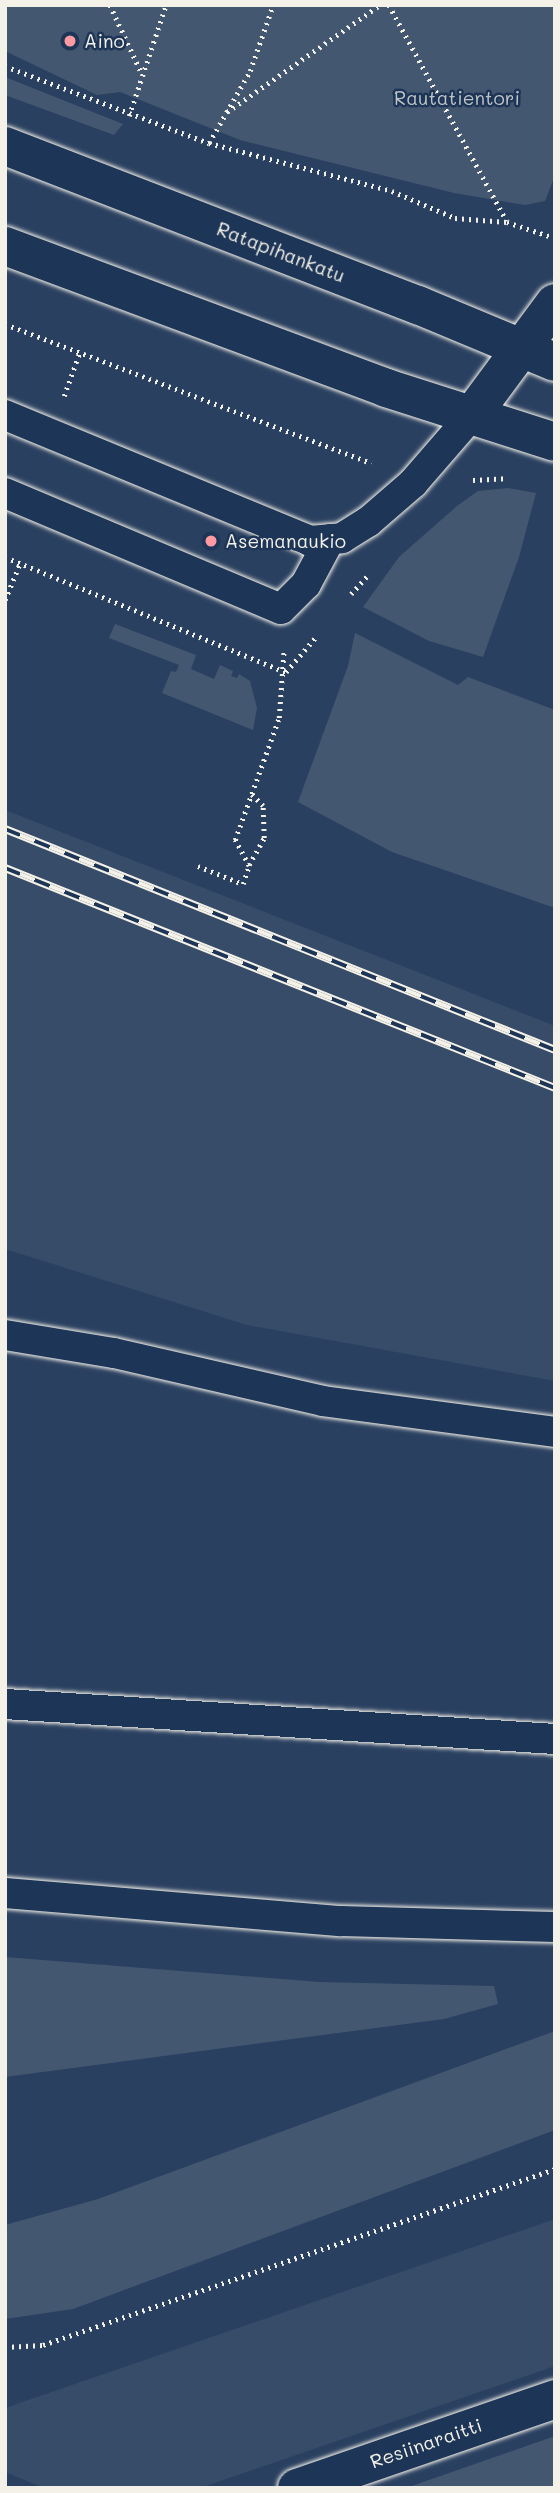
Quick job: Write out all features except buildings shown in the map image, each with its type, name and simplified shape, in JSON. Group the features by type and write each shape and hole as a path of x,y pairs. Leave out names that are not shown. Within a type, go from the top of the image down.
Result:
{"main road":[{"name":"Ratapihankatu","path":"5,146 538,355"},
{"path":"5,246 386,388 555,442"},
{"path":"472,415 538,355 555,303"},
{"name":"Resiinaraitti","path":"298,2488 555,2399"}],"lane":[{"path":"5,415 282,533 310,541 342,538 368,522 413,483 472,415"},
{"path":"5,493 281,609 306,584 330,539"},
{"path":"5,1335 114,1353 323,1401 555,1432"},
{"path":"5,1704 555,1739"},
{"path":"5,1893 341,1921 555,1927"}],"path":[{"path":"110,5 142,75"},
{"path":"129,116 166,5"},
{"path":"209,143 250,71 273,5"},
{"path":"227,112 380,5"},
{"path":"389,5 507,222"},
{"path":"5,66 129,116 209,143 392,191 455,218 507,222 555,238"},
{"path":"5,324 356,456 413,483"},
{"path":"461,486 471,481 509,478"},
{"path":"5,557 286,672"},
{"path":"5,600 20,563"},
{"path":"348,598 376,566"},
{"path":"249,866 234,840 279,718 286,672 321,629"},
{"path":"198,866 243,884 264,838 263,806 252,795"},
{"path":"5,2347 43,2345 555,2169"}],"shaded area":[{"path":"5,810 555,1026 555,1381 247,1325 5,1249"},
{"path":"555,2219 555,2366 200,2488 44,2488 5,2472 5,2408"}],"green space":[{"name":"Rautatientori","path":"5,5 555,5 555,175 545,201 525,205 454,193 240,140 120,92 97,95 5,51"},
{"path":"5,77 123,124 114,135 5,95"},
{"path":"508,488 536,493 519,557 483,657 429,641 363,607 399,557 457,506 478,491"},
{"path":"115,624 196,655 191,669 214,679 220,665 233,671 231,676 237,678 239,674 250,681 257,708 253,730 162,693 171,671 176,672 179,665 109,638"},
{"path":"355,633 458,685 468,677 555,710 555,908 392,852 298,802 348,666"},
{"path":"5,1957 319,1982 494,1986 498,2004 444,2019 5,2077"},
{"path":"555,2031 555,2130 73,2309 5,2319 5,2225 98,2199"},
{"path":"555,2436 555,2488 406,2488"}],"railway":[{"path":"5,829 555,1050"},
{"path":"5,868 555,1088"}],"place":[{"name":"Aino","path":"70,41"},
{"name":"Asemanaukio","path":"211,541"}]}
